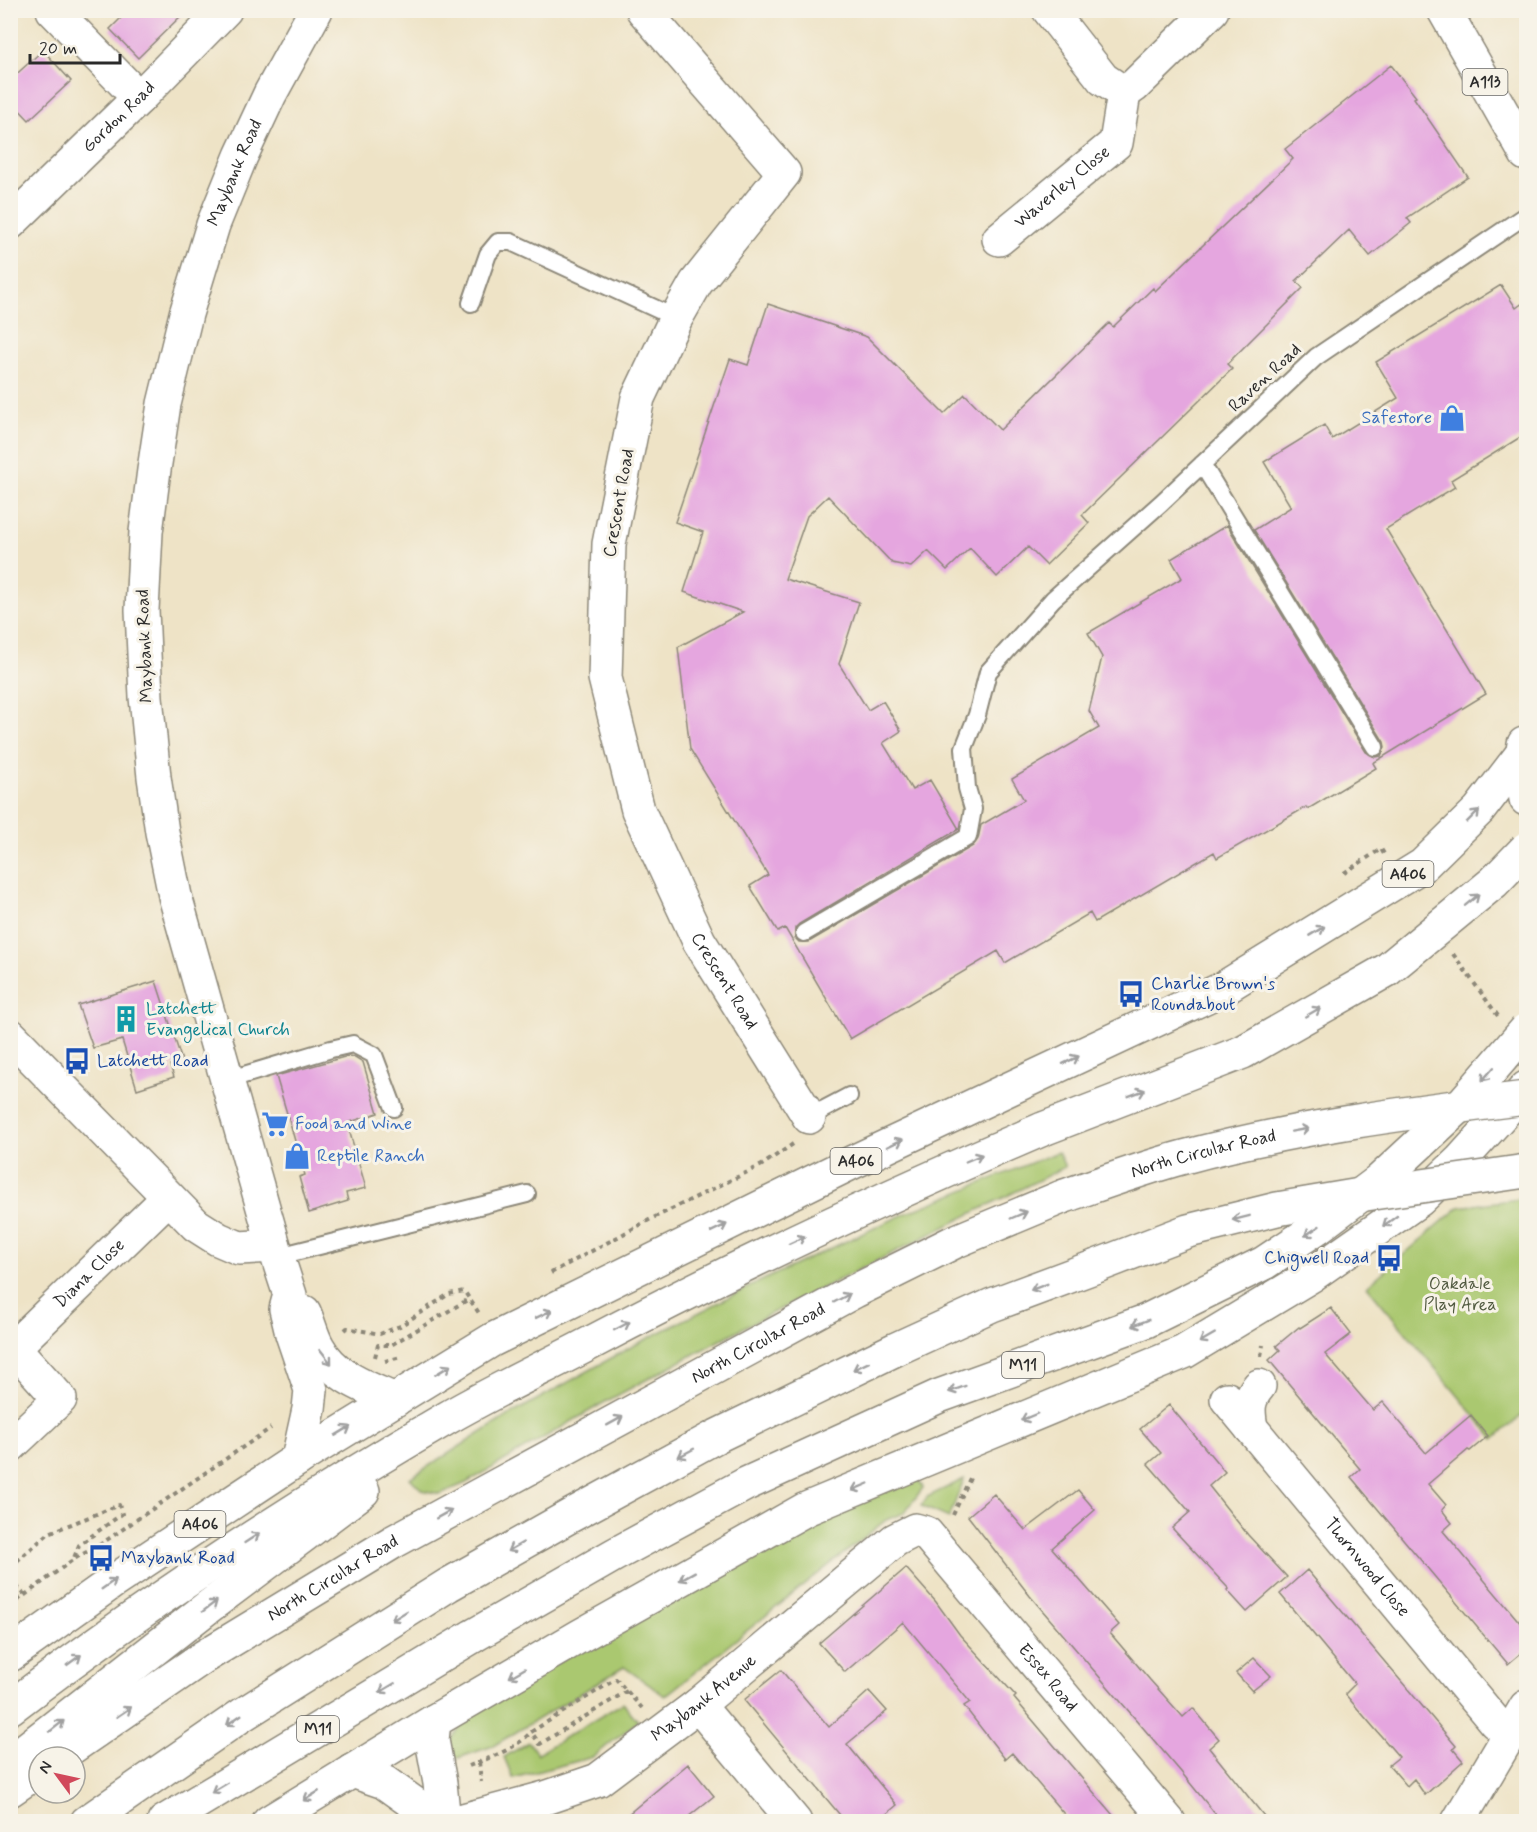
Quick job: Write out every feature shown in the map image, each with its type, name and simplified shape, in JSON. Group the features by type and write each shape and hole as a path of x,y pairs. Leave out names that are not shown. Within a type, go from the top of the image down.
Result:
{"main road":[{"path":"53,10 139,98"},
{"name":"Gordon Road","path":"10,223 139,98 225,10"},
{"name":"Maybank Road","path":"298,1459 311,1390 298,1356 286,1309 290,1295 176,896 160,821 145,686 142,610 146,532 164,404 186,314 213,225 241,156 270,94 316,10"},
{"name":"Crescent Road","path":"642,10 784,173 696,284 676,318 638,398 609,544 605,678 638,810 699,941 803,1129"},
{"path":"1049,10 1103,79 1124,93 1212,10"},
{"name":"A113","path":"1444,10 1527,154"},
{"name":"Waverley Close","path":"999,239 1116,143 1124,93"},
{"path":"1524,744 1523,783 1527,799"},
{"name":"A406","path":"10,1655 111,1582 298,1459 502,1335 851,1163 1222,989 1423,865 1479,810 1524,744"},
{"path":"10,1708 66,1665 174,1589 261,1532 478,1402 700,1285 942,1172 1043,1129 1243,1052 1387,970 1494,882 1527,849"},
{"name":"M11","path":"164,1821 473,1636 614,1555 746,1484 939,1396 1146,1321 1264,1263 1318,1227 1378,1180 1461,1105 1513,1024"},
{"path":"10,1035 196,1225 218,1239 239,1248 277,1251"},
{"path":"269,1821 590,1630 806,1509 1184,1352 1312,1275 1419,1200 1460,1161 1527,1088"},
{"name":"North Circular Road","path":"75,1745 205,1656 393,1542 855,1292 954,1242 1062,1197 1182,1157 1286,1132 1390,1115 1527,1098"},
{"path":"87,1821 242,1715 448,1585 717,1436 992,1305 1188,1231 1277,1209 1527,1171"},
{"name":"Diana Close","path":"12,1349 168,1198"},
{"name":"Maybank Road","path":"290,1295 301,1303 317,1347 331,1365 349,1379 395,1400"},
{"path":"10,1446 60,1399 12,1349"},
{"path":"1251,1428 1247,1409 1251,1395 1259,1386"},
{"name":"Thornwood Close","path":"1227,1399 1495,1722 1519,1719"},
{"path":"10,1762 364,1490 455,1427 478,1402"},
{"name":"Maybank Avenue","path":"456,1821 545,1798 598,1780 698,1705 895,1540 915,1530 938,1529"},
{"name":"Essex Road","path":"938,1529 1169,1821"},
{"path":"698,1705 795,1821"},
{"path":"1458,1821 1519,1719"},
{"path":"434,1721 432,1740 440,1783 442,1821"},
{"path":"352,1771 384,1782 442,1821"},
{"path":"10,1790 27,1778"}],"lane":[{"name":"Raven Road","path":"804,933 968,837 973,809 968,788 964,748 977,715 988,672 1053,599 1161,503 1316,357 1527,215"},
{"path":"471,303 489,254 498,242 511,242 676,318"},
{"path":"1202,464 1375,747"},
{"path":"227,1080 353,1044 374,1055 394,1108"},
{"path":"803,1129 849,1096"},
{"path":"277,1251 527,1194"}],"path":[{"path":"1446,946 1513,1024"},
{"path":"549,1274 651,1219 762,1165 803,1129"},
{"path":"340,1332 347,1328 380,1334 400,1326 449,1294 464,1292 478,1312 488,1306"},
{"path":"408,1355 386,1361 374,1359 378,1345 392,1345 469,1299"},
{"path":"10,1606 74,1559 101,1544 281,1422"},
{"path":"938,1529 973,1472"},
{"path":"10,1567 49,1533 119,1505 122,1514 79,1545 74,1559"},
{"path":"10,1579 24,1594"},
{"path":"481,1783 479,1762 526,1737 531,1732 616,1678 627,1691 540,1744 531,1732"}],"green space":[{"path":"1058,1152 1065,1167 746,1326 605,1402 466,1483 440,1494 422,1490 410,1478 506,1417 631,1347 761,1281 902,1215"},
{"name":"Oakdale Play Area","path":"1526,1198 1526,1412 1494,1439 1367,1286 1459,1207"},
{"path":"917,1476 923,1488 904,1513 886,1520 665,1696 624,1667 493,1746 446,1762 452,1738 466,1718 663,1598"},
{"path":"964,1479 949,1518 921,1506 927,1497"},
{"path":"623,1703 638,1721 593,1757 513,1778 504,1757 529,1742 537,1754"}],"building":[{"path":"129,10 187,10 138,58 110,29"},
{"path":"43,50 71,81 29,120 10,100 10,80"},
{"path":"1391,65 1416,97 1414,98 1468,177 1407,218 1411,223 1370,256 1349,230 1296,281 1303,288 1227,364 1232,369 1082,515 1089,523 1046,565 1028,547 997,577 970,548 947,570 928,551 911,567 892,563 828,496 807,516 785,579 859,602 839,664 868,710 883,701 901,731 883,743 912,790 930,780 959,829 799,924 795,928 795,938 799,942 809,942 973,846 978,839 981,825 1024,800 1012,779 1099,728 1089,711 1102,657 1088,633 1182,578 1171,559 1227,525 1366,752 1375,757 1381,756 1385,747 1384,742 1254,530 1291,507 1264,462 1324,425 1332,439 1398,398 1376,362 1501,285 1516,308 1527,300 1527,433 1451,480 1455,487 1386,529 1486,694 1373,763 1376,768 1308,809 1306,807 1217,858 1214,852 1095,922 1090,913 1005,963 998,951 850,1039 785,928 778,932 750,886 768,875 690,749 678,647 743,612 684,592 703,532 675,522 730,359 748,365 768,304 867,337 944,414 965,394 1000,430 1109,323 1113,327 1153,288 1155,291 1293,159 1285,149"},
{"name":"Latchett Evangelical Church","path":"156,981 182,1061 170,1065 174,1077 137,1089 122,1040 93,1048 78,1005"},
{"path":"348,1056 363,1062 378,1113 347,1123 366,1188 346,1193 348,1201 309,1213 299,1177 305,1175 276,1076"},
{"path":"1331,1308 1351,1334 1325,1354 1373,1410 1383,1402 1426,1453 1471,1415 1488,1436 1428,1484 1446,1505 1442,1510 1452,1523 1443,1531 1527,1631 1527,1648 1508,1664 1351,1477 1360,1469 1269,1360 1280,1350 1276,1346 1299,1327"},
{"path":"1169,1405 1225,1472 1209,1486 1248,1535 1287,1577 1247,1612 1227,1590 1229,1589 1172,1528 1190,1512 1148,1464 1161,1453 1140,1429"},
{"path":"1078,1490 1095,1510 1052,1548 1119,1625 1110,1633 1150,1680 1183,1717 1193,1708 1219,1739 1209,1748 1268,1821 1221,1821 1030,1596 968,1516 994,1494 1025,1530"},
{"path":"906,1568 936,1602 960,1635 1016,1696 1014,1698 1118,1821 1070,1821 1012,1753 1005,1759 964,1706 970,1702 903,1622 845,1672 819,1643"},
{"path":"1307,1570 1456,1746 1453,1749 1463,1761 1425,1795 1414,1779 1407,1786 1389,1765 1399,1757 1345,1694 1355,1684 1280,1594"},
{"path":"1254,1658 1271,1676 1252,1691 1236,1673"},
{"path":"781,1670 829,1727 869,1691 887,1711 847,1744 897,1805 878,1821 845,1821 744,1700"},
{"path":"688,1764 714,1796 683,1821 620,1821"}],"place":[{"name":"Safestore","path":"1452,418"},
{"name":"Charlie Brown's Roundabout","path":"1131,994"},
{"name":"Latchett Evangelical Church","path":"126,1019"},
{"name":"Latchett Road","path":"77,1061"},
{"name":"Food and Wine","path":"275,1124"},
{"name":"Reptile Ranch","path":"297,1156"},
{"name":"Chigwell Road","path":"1389,1258"},
{"name":"Maybank Road","path":"101,1558"}]}
